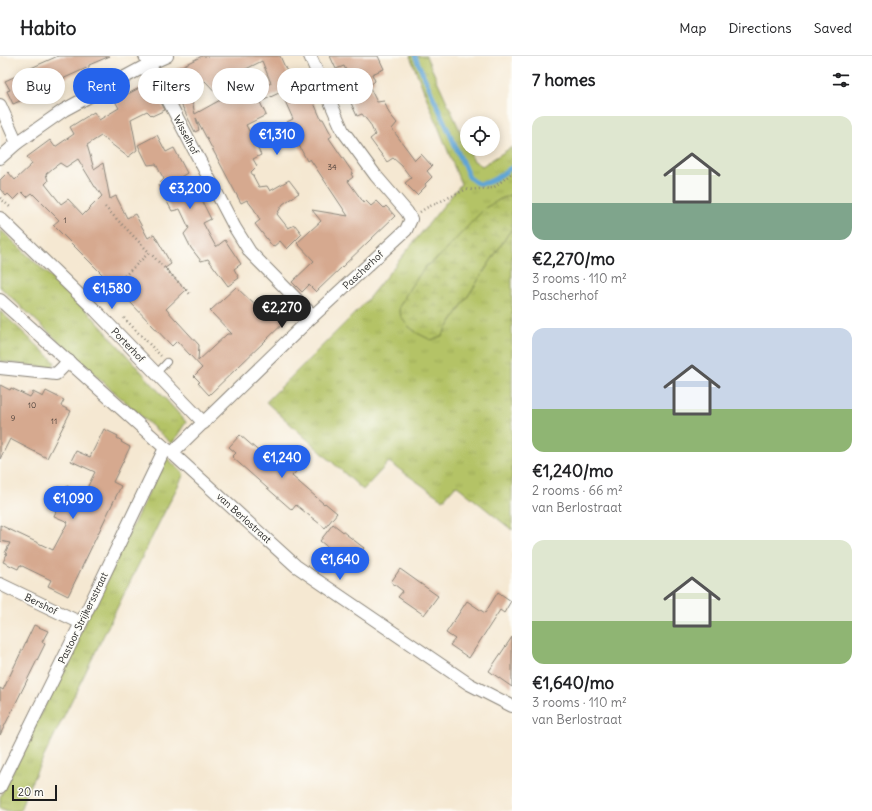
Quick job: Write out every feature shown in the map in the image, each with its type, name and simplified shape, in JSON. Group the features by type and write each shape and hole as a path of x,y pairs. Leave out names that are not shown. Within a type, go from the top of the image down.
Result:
{"street":[{"path":"0,158 17,143 64,110 147,60 167,56"},
{"path":"310,56 343,131 376,176 407,212 411,220"},
{"name":"Wisselhof","path":"147,60 235,228 250,252 313,316"},
{"path":"0,104 17,143"},
{"name":"Porterhof","path":"0,218 92,307 204,423"},
{"name":"Pascherhof","path":"168,450 204,423 313,316 406,230 411,220"},
{"name":"van Berlostraat","path":"0,300 296,566 469,684 512,706"},
{"path":"0,368 56,374 69,361"},
{"name":"Pastoor Strijkersstraat","path":"0,787 168,450"},
{"name":"Bershof","path":"0,584 81,623"}],"lane":[{"path":"156,374 168,362"}],"path":[{"path":"411,220 426,208 465,190 493,188 512,173"},
{"path":"105,207 190,294"},
{"path":"92,307 150,252"}],"green space":[{"path":"410,56 426,56 460,131 460,156 471,156 473,160 482,166 512,147 512,194 499,200 439,257 426,266 442,336 512,228 512,530 456,485 443,500 389,462 363,490 266,402 362,306 461,184"},
{"path":"512,194 512,228 442,336 431,340 417,333 407,325 401,317 399,307 411,286 426,266 439,257 485,208"},
{"path":"0,229 90,314 186,422 172,444 0,287"},
{"path":"0,311 55,362 53,365 46,367 0,362"},
{"path":"166,457 184,474 25,795 20,811 8,811 0,808 0,797"}],"building":[{"path":"58,56 110,56 89,65 87,68 73,68 73,74 65,78 65,68 31,68"},
{"path":"202,56 280,56 285,68 277,68 277,94 269,98 269,84 271,83 269,78 269,68 265,68 262,61 248,68 212,68 212,88 204,82 204,68 178,68"},
{"path":"330,56 378,56 384,69 373,74 373,68 345,68 344,66 336,68"},
{"path":"12,78 12,102 7,91 10,90 5,81"},
{"path":"138,89 138,104 162,104 165,110 152,116 147,111 131,119 137,150 128,157 101,136 87,145 94,169 103,163 110,199 116,196 127,218 135,214 148,238 154,234 171,264 165,268 186,290 166,309 199,345 198,361 227,334 232,334 210,311 236,287 256,306 264,299 269,304 275,298 282,306 284,304 293,314 209,395 194,376 202,368 177,341 172,346 110,281 53,225 59,220 32,193 27,197 22,192 14,200 8,194 6,196 0,189 0,180 8,172 15,180 32,164 27,157 50,140 55,147 74,134 70,127 94,112 99,120 119,108 117,104 130,104 130,93","holes":["78,159 102,196 83,215 68,199 61,204 45,184 48,181 46,174 60,163 66,167"]},
{"path":"373,94 377,102 384,101 389,113 397,123 392,129 415,160 421,154 432,166 427,171 432,177 417,195 405,183 411,178 402,166 393,158 387,162 370,139 375,135 370,124 362,114 357,116 351,104 373,104"},
{"path":"181,104 193,104 195,114 213,104 261,104 266,115 246,125 261,155 253,159 257,166 251,172 259,187 267,186 270,191 289,180 299,193 283,204 277,214 288,228 295,225 302,234 287,249 280,241 273,247 255,224 260,220 254,209 247,200 241,203 196,118 199,130 195,132"},
{"path":"286,104 314,104 321,119 323,119 332,136 329,138 353,173 351,174 353,177 348,181 364,203 366,201 371,206 377,201 384,208 386,206 395,216 316,292 309,285 302,292 292,282 314,261 297,243 321,221 312,210 348,216 310,159 307,161 287,122 293,119"},
{"path":"157,135 166,152 174,148 187,173 179,178 190,198 198,193 211,219 203,223 216,247 225,240 241,264 234,269 239,278 228,286 208,259 201,261 191,248 184,234 189,228 180,209 172,211 158,185 164,179 156,164 148,165 138,145"},
{"path":"0,385 10,390 11,388 30,397 33,392 43,397 46,391 64,400 61,406 71,411 47,458 10,439 0,459"},
{"path":"104,429 118,436 117,438 122,441 121,442 130,447 113,482 121,486 68,596 48,586 51,580 20,565 18,569 3,562 7,554 5,553 10,543 0,541 0,525 53,550 68,522 54,516 67,486 84,494 95,472 71,461 76,451 90,457"},
{"path":"240,435 272,463 289,446 305,462 292,476 324,504 325,503 337,513 325,528 296,505 292,510 232,457 236,453 229,447"},
{"path":"333,524 364,548 347,568 336,559 339,556 320,541"},
{"path":"400,569 438,596 424,615 398,597 403,591 391,582"},
{"path":"498,592 511,601 504,613 500,610 469,658 450,645 455,639 446,633 467,601 485,613"},
{"path":"34,625 48,631 42,642 45,644 0,735 0,688 3,690"},
{"path":"512,637 512,687 489,671"}],"waterway":[{"path":"415,56 469,177 477,183 486,183 505,173 512,167"}]}
